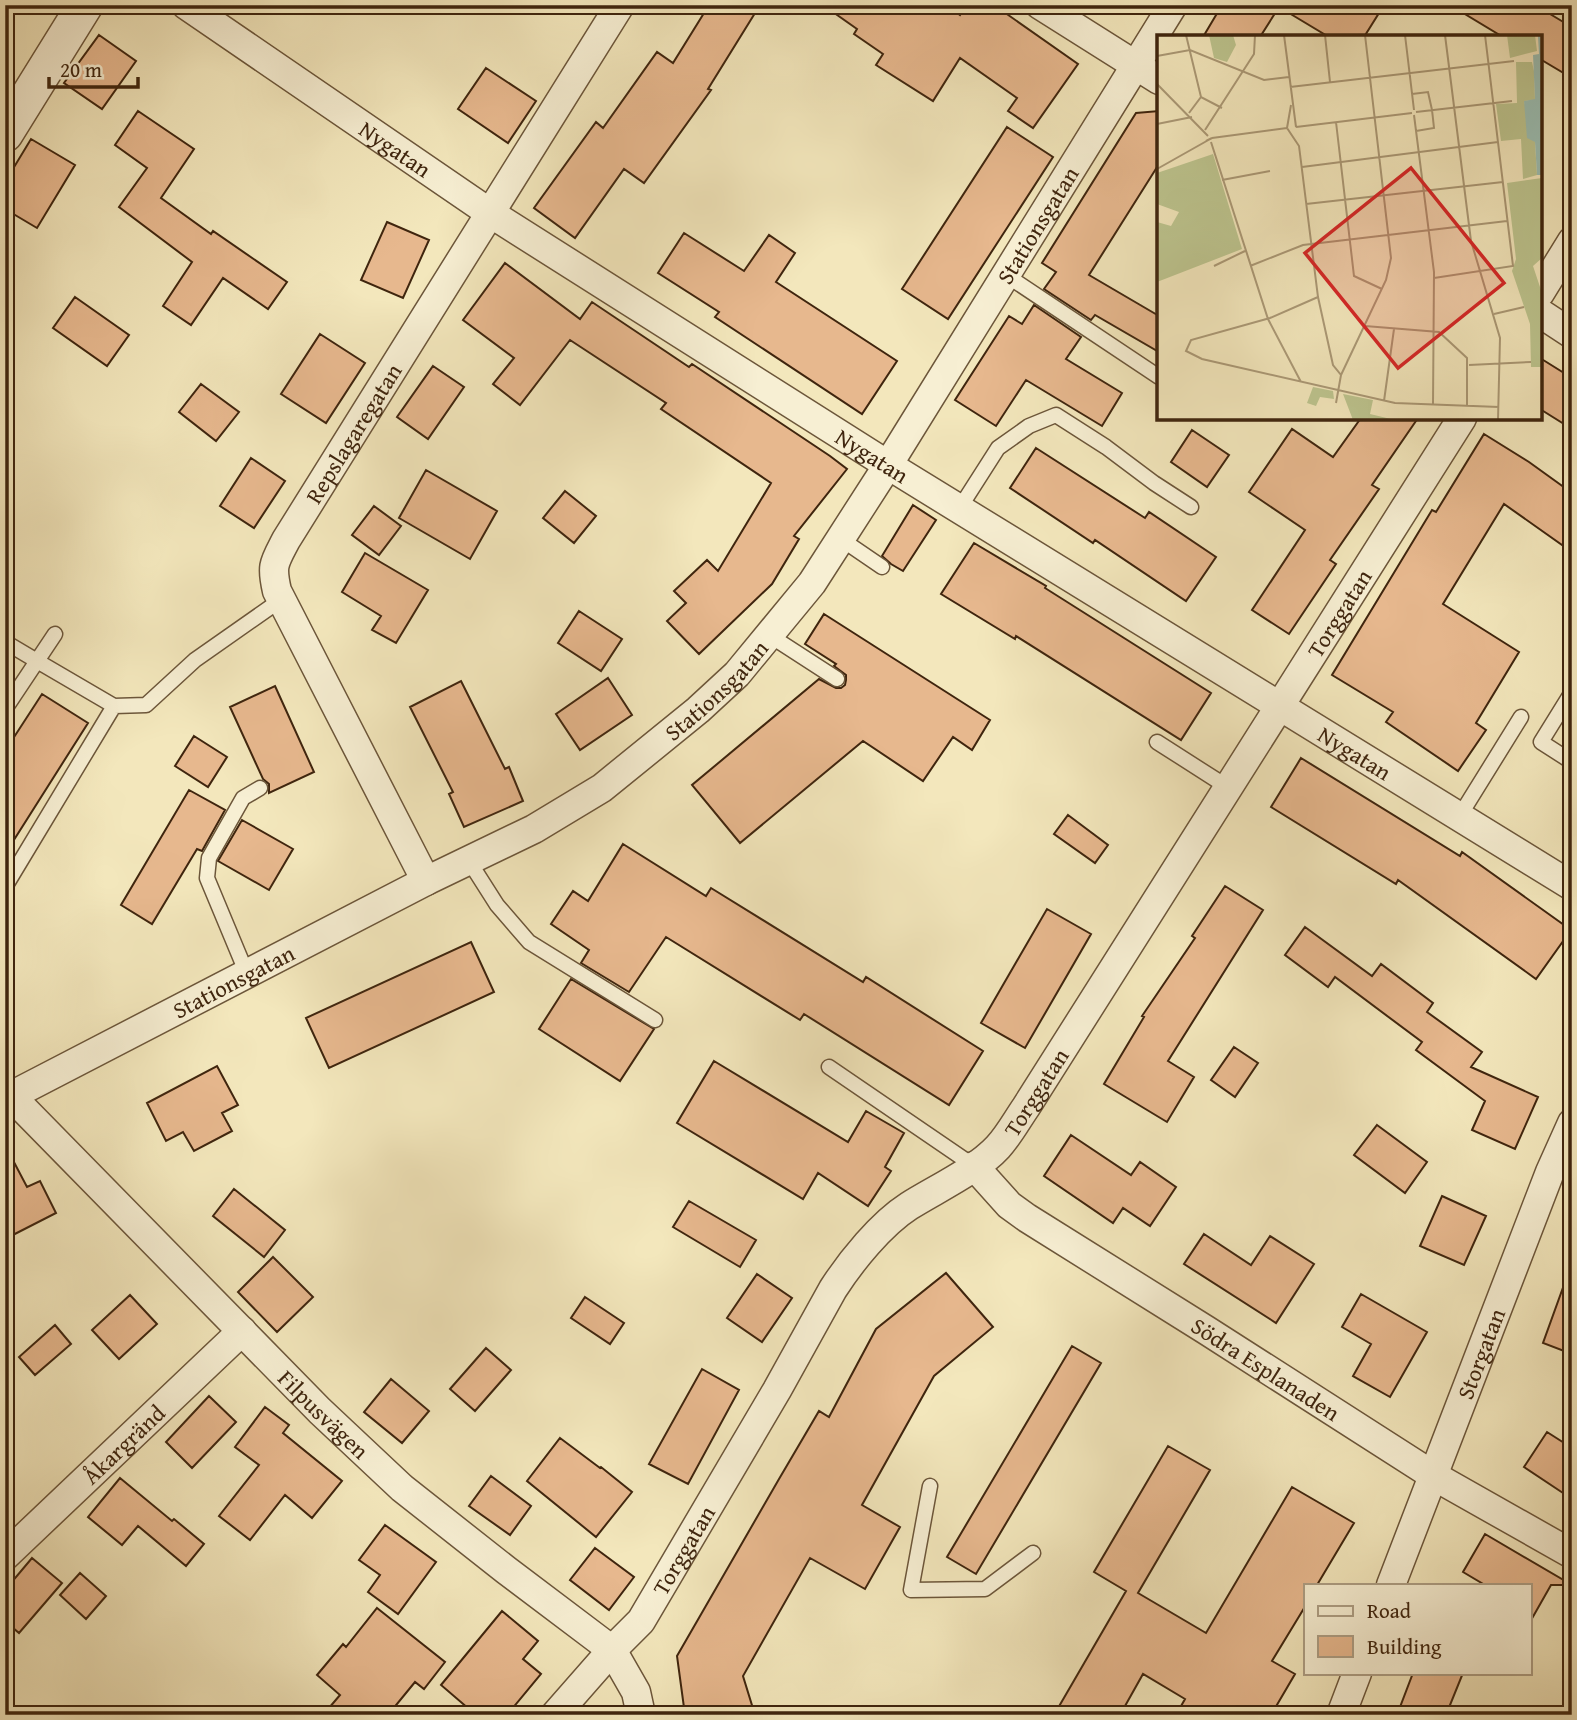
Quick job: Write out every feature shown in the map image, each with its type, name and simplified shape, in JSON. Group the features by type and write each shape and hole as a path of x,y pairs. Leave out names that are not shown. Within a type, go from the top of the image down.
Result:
{"street":[{"path":"5,134 85,5"},
{"name":"Nygatan","path":"186,5 490,213 888,466 1572,886"},
{"name":"Repslagaregatan","path":"426,881 277,591 274,564 286,540 620,5"},
{"path":"1040,5 1147,73"},
{"name":"Stationsgatan","path":"1161,35 1172,5"},
{"name":"Stationsgatan","path":"8,1098 426,881 534,829 602,788 698,710 737,674 812,583 1006,275 1147,73 1157,46"},
{"path":"1542,290 1572,241"},
{"path":"1542,314 1572,334"},
{"name":"Torggatan","path":"555,1715 641,1621 847,1266 891,1219 974,1166 997,1148 1026,1107 1461,420"},
{"name":"Filpusvägen","path":"8,1098 320,1411 402,1488 612,1650 636,1692 641,1715"},
{"name":"Storgatan","path":"1391,1584 1550,1172 1572,1124"},
{"name":"Södra Esplanaden","path":"974,1166 1009,1205 1027,1218 1434,1476 1572,1554"},
{"name":"Åkargränd","path":"5,1556 242,1331"},
{"path":"1341,1715 1357,1674"}],"lane":[{"path":"1006,275 1157,376"},
{"path":"959,509 999,449 1029,426 1056,415 1191,507"},
{"path":"841,539 882,566"},
{"path":"5,642 114,706 146,705 195,660 282,599"},
{"path":"5,709 55,634"},
{"path":"769,635 837,679"},
{"path":"1572,692 1541,742 1572,762"},
{"path":"5,887 114,706"},
{"path":"1459,817 1521,717"},
{"path":"1157,742 1229,788"},
{"path":"247,974 207,878 209,858 243,798 260,788"},
{"path":"469,861 497,905 529,942 655,1020"},
{"path":"829,1067 974,1166"},
{"path":"930,1486 911,1590 985,1589 1033,1553"}],"building":[{"path":"709,5 760,5 708,89 711,90 644,183 624,169 575,238 534,208 596,122 603,128 657,52 673,63"},
{"path":"823,5 947,5 960,15 967,5 994,5 1078,64 1033,128 1008,111 1017,98 960,58 933,101 876,65 883,54 854,34 857,29"},
{"path":"1222,5 1366,5 1379,13 1365,35 1326,35 1279,7 1261,35 1204,35"},
{"path":"1450,5 1535,5 1572,27 1572,78 1542,60 1542,35 1500,35"},
{"path":"99,35 136,61 102,109 64,83"},
{"path":"486,68 536,101 508,143 458,109"},
{"path":"138,111 194,149 161,198 211,234 213,231 287,282 268,309 223,278 191,325 163,306 192,262 119,207 147,168 115,145"},
{"path":"1157,111 1157,167 1089,275 1157,315 1157,351 1095,315 1091,320 1044,289 1056,272 1042,263 1136,113"},
{"path":"1007,127 1053,157 948,319 902,289"},
{"path":"31,139 75,165 37,228 5,209 5,182"},
{"path":"387,222 429,240 403,298 361,280"},
{"path":"684,233 744,271 769,235 795,253 776,282 897,361 862,414 715,317 719,312 658,273"},
{"path":"505,263 580,319 592,302 689,367 692,364 847,469 794,536 799,539 772,584 699,654 667,621 686,603 674,591 707,560 718,571 771,483 661,409 666,403 570,340 520,405 493,384 514,358 463,320"},
{"path":"75,297 129,335 107,366 53,328"},
{"path":"1034,305 1081,337 1066,359 1122,393 1102,426 1026,380 996,426 955,400 1009,316 1022,324"},
{"path":"320,334 365,363 326,423 281,394"},
{"path":"1542,359 1572,378 1572,429 1542,410"},
{"path":"433,366 464,387 428,439 397,417"},
{"path":"201,384 239,412 216,441 179,412"},
{"path":"1360,420 1417,420 1372,485 1379,489 1330,560 1336,564 1289,634 1252,610 1305,530 1249,492 1292,429 1333,457"},
{"path":"1192,430 1229,455 1207,487 1171,462"},
{"path":"1484,434 1572,493 1572,552 1504,504 1443,604 1519,652 1476,723 1486,730 1458,771 1386,722 1393,712 1332,675 1432,510 1436,512"},
{"path":"1036,448 1145,518 1149,512 1216,557 1186,601 1095,540 1093,543 1010,488"},
{"path":"251,458 285,481 254,528 220,506"},
{"path":"426,470 497,511 470,559 399,518"},
{"path":"565,491 596,516 574,543 543,518"},
{"path":"913,505 936,520 903,571 882,556"},
{"path":"374,506 401,526 379,555 352,535"},
{"path":"974,543 1046,586 1045,588 1211,693 1181,740 1016,636 1015,639 941,594"},
{"path":"365,553 428,590 396,643 372,630 381,616 342,592"},
{"path":"579,611 622,639 601,671 558,643"},
{"path":"824,614 990,720 972,750 953,737 923,781 863,741 740,843 692,785 819,679 836,688 845,685 846,675 834,666 836,664 805,644"},
{"path":"608,678 632,715 580,750 556,714"},
{"path":"461,681 505,769 509,767 523,801 464,827 449,794 453,792 410,707"},
{"path":"275,686 314,772 269,793 269,784 263,779 230,707"},
{"path":"42,694 88,723 5,854 5,751"},
{"path":"194,736 227,757 208,787 175,766"},
{"path":"1301,758 1460,856 1462,852 1571,930 1536,979 1398,880 1396,884 1271,807"},
{"path":"189,790 225,810 202,851 197,849 152,924 121,905"},
{"path":"1068,815 1108,845 1095,863 1054,834"},
{"path":"242,820 293,849 269,890 218,861"},
{"path":"623,844 706,896 711,888 863,982 866,977 983,1051 949,1105 804,1014 800,1020 666,937 629,992 581,963 589,950 551,924 573,891 588,901"},
{"path":"1225,886 1263,910 1168,1061 1194,1077 1167,1122 1104,1084 1144,1017 1142,1016 1195,938 1192,936"},
{"path":"1047,909 1091,934 1025,1048 981,1023"},
{"path":"1305,927 1372,976 1381,964 1433,1003 1427,1012 1482,1052 1471,1067 1538,1097 1515,1149 1472,1130 1485,1101 1416,1050 1422,1042 1335,977 1328,987 1285,955"},
{"path":"471,942 494,992 329,1068 306,1018"},
{"path":"571,979 654,1029 620,1081 539,1029"},
{"path":"1234,1047 1258,1063 1235,1097 1211,1080"},
{"path":"714,1061 848,1142 866,1111 904,1133 885,1167 891,1171 868,1206 818,1173 803,1199 677,1123"},
{"path":"217,1066 238,1105 222,1113 232,1131 194,1151 183,1132 166,1141 147,1103"},
{"path":"1377,1125 1427,1162 1405,1193 1354,1155"},
{"path":"1071,1135 1131,1175 1140,1162 1176,1187 1150,1226 1123,1208 1113,1223 1044,1176"},
{"path":"5,1145 27,1187 40,1181 56,1213 5,1239"},
{"path":"234,1189 285,1230 264,1257 213,1216"},
{"path":"1442,1196 1486,1216 1464,1265 1420,1246"},
{"path":"689,1201 756,1240 740,1267 673,1227"},
{"path":"1204,1234 1251,1265 1270,1236 1314,1264 1276,1323 1184,1264"},
{"path":"273,1257 313,1297 277,1332 238,1292"},
{"path":"1569,1271 1572,1272 1572,1354 1543,1343"},
{"path":"946,1273 993,1327 934,1376 862,1505 900,1527 865,1589 810,1558 743,1676 755,1715 685,1715 677,1656 819,1411 829,1417 876,1329"},
{"path":"757,1274 792,1298 762,1342 727,1318"},
{"path":"1361,1294 1427,1332 1390,1397 1353,1376 1371,1344 1342,1327"},
{"path":"130,1295 157,1324 119,1359 92,1330"},
{"path":"585,1297 624,1323 610,1344 571,1318"},
{"path":"55,1325 71,1344 35,1375 19,1357"},
{"path":"1072,1346 1101,1363 976,1574 947,1557"},
{"path":"486,1348 511,1370 475,1411 450,1389"},
{"path":"702,1369 739,1390 688,1484 649,1464"},
{"path":"391,1379 429,1411 402,1443 364,1412"},
{"path":"209,1396 236,1422 192,1468 166,1442"},
{"path":"265,1407 289,1425 283,1433 342,1481 312,1518 285,1495 250,1540 219,1516 259,1465 235,1447"},
{"path":"1547,1432 1572,1448 1572,1499 1524,1467"},
{"path":"560,1438 632,1492 596,1537 527,1481"},
{"path":"1168,1446 1210,1470 1138,1593 1206,1633 1292,1487 1354,1523 1318,1584 1304,1584 1304,1608 1272,1661 1295,1674 1271,1715 1176,1715 1185,1699 1143,1674 1120,1715 1054,1715 1126,1591 1094,1572"},
{"path":"491,1476 531,1506 510,1535 469,1506"},
{"path":"120,1478 204,1544 186,1566 138,1526 122,1545 88,1517"},
{"path":"385,1525 436,1562 398,1614 368,1592 380,1575 359,1560"},
{"path":"1485,1534 1572,1585 1551,1585 1532,1618 1532,1584 1483,1584 1463,1572"},
{"path":"595,1548 634,1577 609,1610 570,1580"},
{"path":"32,1558 62,1583 19,1633 5,1621 5,1590"},
{"path":"80,1573 106,1596 86,1619 60,1595"},
{"path":"377,1608 445,1662 424,1689 415,1682 388,1715 323,1715 340,1695 317,1675 343,1644 346,1647"},
{"path":"502,1611 538,1641 523,1659 541,1674 507,1715 476,1715 441,1685"},
{"path":"1413,1674 1463,1674 1446,1715 1397,1715"}]}
